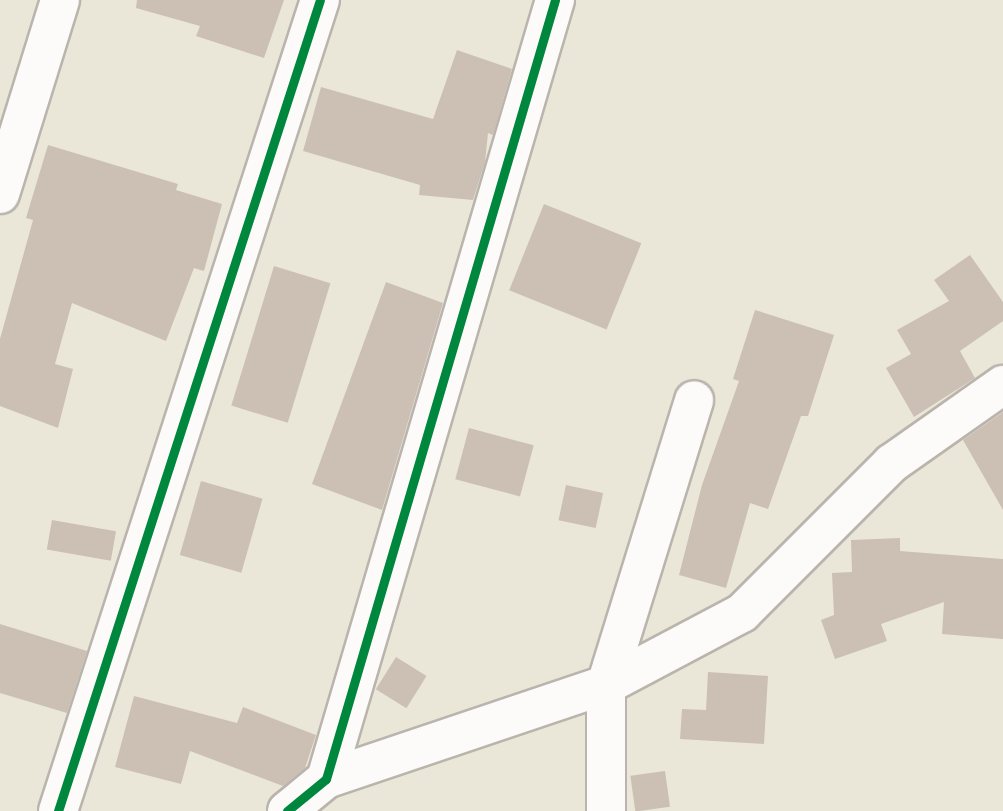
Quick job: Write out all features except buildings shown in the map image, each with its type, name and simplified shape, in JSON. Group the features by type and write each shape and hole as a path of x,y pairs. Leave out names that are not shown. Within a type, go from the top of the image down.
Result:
{"street":[{"path":"0,194 60,0"},
{"path":"58,811 320,0"},
{"path":"326,779 555,0"},
{"path":"287,811 326,779 606,685 742,613 892,463 1003,385"},
{"path":"606,811 606,685 694,400"}],"cycle path":[{"path":"58,811 320,0"},
{"path":"287,811 326,779 555,0"}]}
